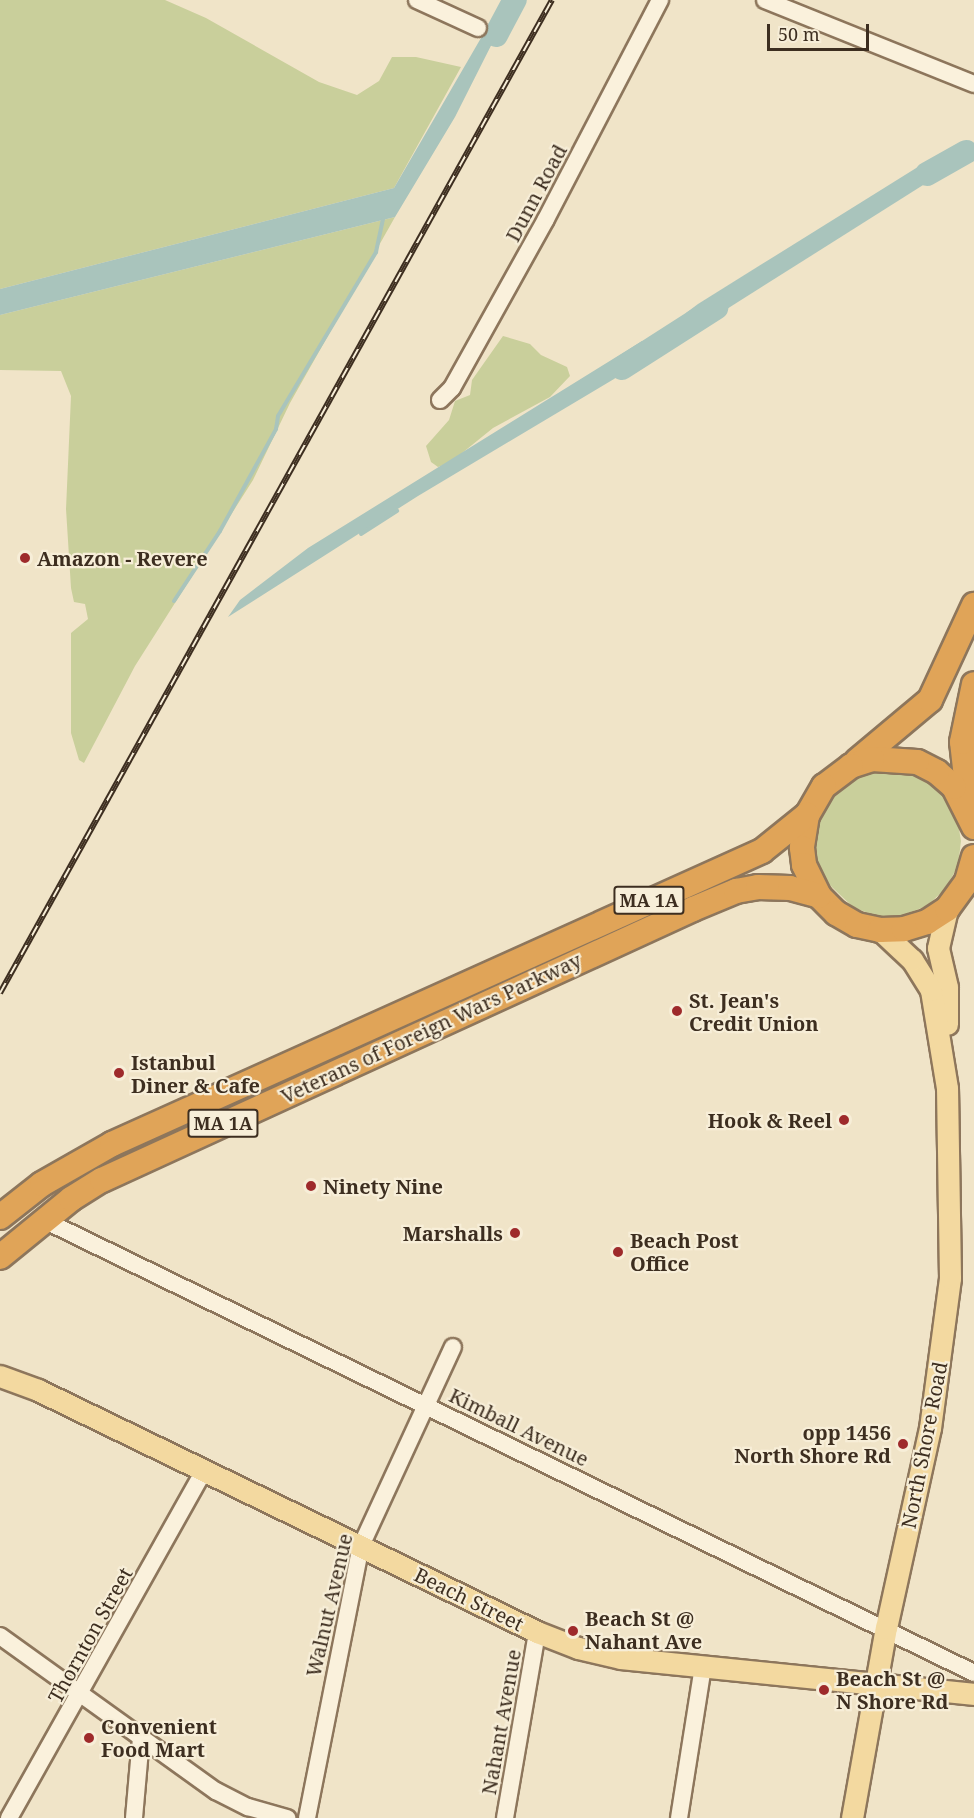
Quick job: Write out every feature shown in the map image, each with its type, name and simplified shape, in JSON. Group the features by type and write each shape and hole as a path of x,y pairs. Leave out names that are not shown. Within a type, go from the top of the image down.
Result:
{"highway":[{"name":"MA 1A","path":"807,815 824,786 930,700 974,605"},
{"path":"974,684 962,742 974,827"},
{"path":"851,766 884,758 917,762 954,787 974,827"},
{"path":"807,815 802,840 804,865 819,896"},
{"name":"Veterans of Foreign Wars Parkway","path":"0,1217 42,1184 112,1144 762,851 807,815"},
{"name":"MA 1A","path":"819,896 836,913 857,925 880,930 904,929 927,922 947,909 967,881 974,857"},
{"name":"Veterans of Foreign Wars Parkway","path":"0,1257 44,1220 102,1180 701,905 758,887 790,888 819,896"}],"main road":[{"name":"North Shore Road","path":"852,1818 886,1628 930,1428 947,1323 950,1177 945,1066 947,994 938,948 947,909"},
{"name":"North Shore Road","path":"880,930 928,981 945,1066"},
{"name":"Beach Street","path":"0,1376 38,1390 537,1632 598,1654 974,1694"}],"street":[{"path":"417,0 478,28"},
{"name":"Dunn Road","path":"440,400 452,388 546,219 660,0"},
{"path":"765,0 974,84"},
{"name":"Kimball Avenue","path":"44,1220 886,1628 974,1673"},
{"name":"Walnut Avenue","path":"307,1818 361,1546 453,1347"},
{"name":"Thornton Street","path":"9,1818 81,1694 204,1470"},
{"name":"Nahant Avenue","path":"506,1818 537,1632"},
{"path":"0,1636 227,1798 287,1818"},
{"path":"679,1818 704,1667"},
{"path":"134,1818 141,1738"}],"green space":[{"path":"0,0 165,0 206,18 319,82 357,95 379,81 392,57 416,57 461,67 394,188 0,289"},
{"path":"395,217 290,403 253,480 135,666 84,763 79,760 71,733 71,633 88,619 85,604 74,602 71,588 66,509 71,396 61,371 0,370 0,315"},
{"path":"503,336 530,344 541,355 567,367 570,376 550,397 493,428 451,462 438,467 431,462 426,446 449,420 455,401 470,395 472,380"},
{"path":"881,767 905,770 927,779 945,796 957,817 961,841 958,866 945,889 927,906 903,915 878,917 853,907 818,874 810,842 821,804 857,773"}],"water":[{"path":"503,0 514,0 455,117 395,217 0,315 0,289 394,188"},
{"path":"952,150 954,162 939,175 719,314 688,326 686,313 698,304 921,165"},
{"path":"642,341 649,347 647,354 614,379 418,496 228,617 240,600 308,548"}],"waterway":[{"path":"496,35 515,0"},
{"path":"927,174 966,152"},
{"path":"174,601 220,531 276,429 278,416 376,252 383,219"},
{"path":"622,368 716,308"},
{"path":"361,534 397,511"}],"railway":[{"path":"0,993 552,0"}],"place":[{"name":"Amazon - Revere","path":"25,558"},
{"name":"St. Jean's Credit Union","path":"677,1011"},
{"name":"Istanbul Diner & Cafe","path":"119,1073"},
{"name":"Hook & Reel","path":"844,1120"},
{"name":"Ninety Nine","path":"311,1186"},
{"name":"Marshalls","path":"515,1233"},
{"name":"Beach Post Office","path":"618,1252"},
{"name":"opp 1456 North Shore Rd","path":"903,1444"},
{"name":"Beach St @ Nahant Ave","path":"573,1631"},
{"name":"Beach St @ N Shore Rd","path":"824,1690"},
{"name":"Convenient Food Mart","path":"89,1738"}]}
